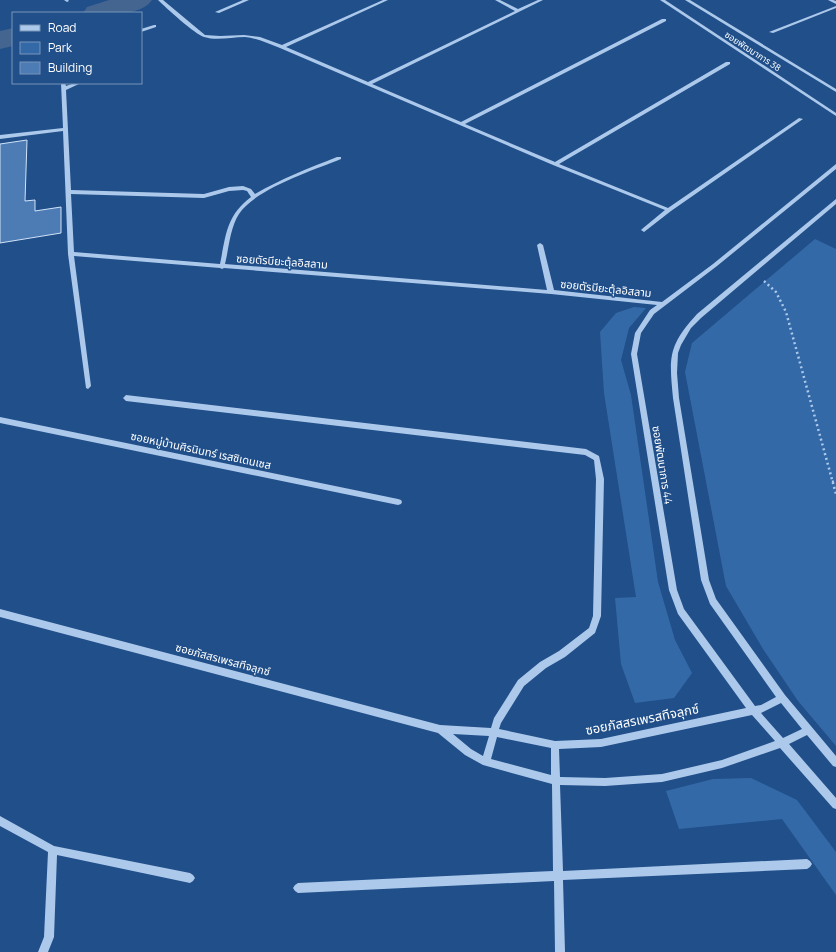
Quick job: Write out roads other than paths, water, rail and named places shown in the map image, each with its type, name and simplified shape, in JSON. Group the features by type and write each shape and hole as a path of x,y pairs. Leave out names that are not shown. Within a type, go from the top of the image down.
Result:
{"street":[{"path":"160,0 204,36 244,36 258,38 555,164 669,210"},
{"path":"217,12 247,0"},
{"path":"282,47 386,0"},
{"path":"497,0 518,11"},
{"path":"368,84 541,0"},
{"name":"ซอยพัฒนาการ 38","path":"662,0 836,115"},
{"path":"686,0 836,91"},
{"path":"830,0 836,3"},
{"path":"771,32 836,7"},
{"path":"461,124 664,20"},
{"path":"142,31 154,26"},
{"path":"555,164 728,63"},
{"path":"74,84 63,86 64,130 71,254 88,386"},
{"path":"644,230 669,210 801,119"},
{"path":"0,137 64,130"},
{"path":"222,267 232,223 237,212 254,197 290,178 339,158"},
{"name":"ซอยพัฒนาการ 44","path":"836,166 715,265 652,312 638,334 634,354 673,590 681,611 753,711 836,805"},
{"path":"68,192 204,196 229,189 243,188 249,190 254,197"},
{"name":"ซอยพัฒนาการ 44","path":"836,201 699,316 684,332 676,347 674,376 676,398 705,580 713,601 782,698 836,763"},
{"path":"540,245 551,292"},
{"name":"ซอยตัรบียะตุ้ลอิสลาม","path":"71,254 551,292 663,304"},
{"path":"126,398 586,452 597,458 600,479 597,616 592,630 562,654 543,665 521,683 497,720 486,762"},
{"name":"ซอยหมู่บ้านศิรนินทร์ เรสซิเดนเซส","path":"0,420 398,502"},
{"name":"ซอยภัสสรเพรสทีจลุกซ์","path":"0,613 440,728 494,732 555,745 601,743 762,709 782,698"},
{"name":"ซอยภัสสรเพรสทีจลุกซ์","path":"440,728 468,752 486,762 556,781 605,782 662,778 722,764 782,743 808,730"},
{"path":"555,745 560,952"},
{"path":"0,821 53,850 190,878"},
{"path":"43,952 49,937 53,850"},
{"path":"298,888 807,864"}],"waterway":[{"path":"100,12 138,0"},
{"path":"0,40 12,37"}]}
